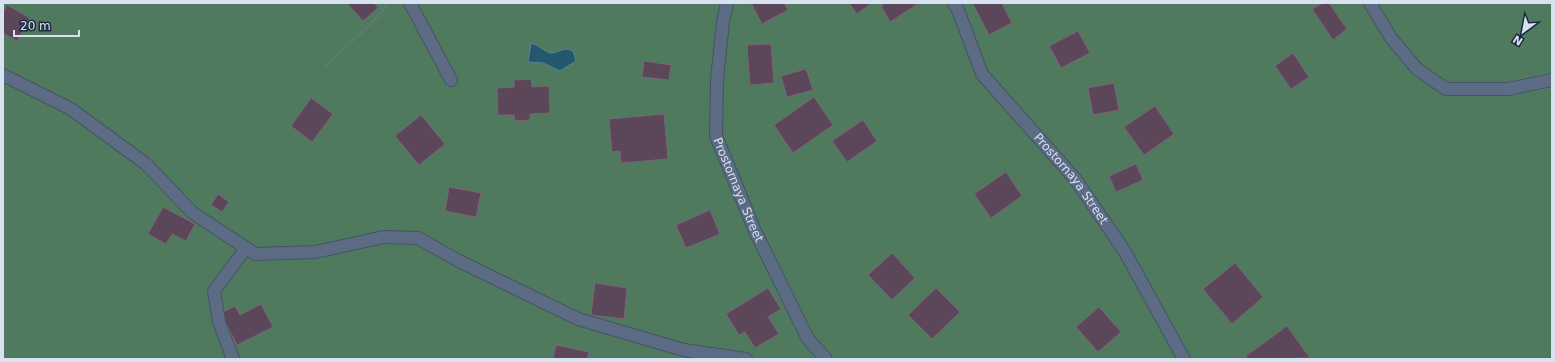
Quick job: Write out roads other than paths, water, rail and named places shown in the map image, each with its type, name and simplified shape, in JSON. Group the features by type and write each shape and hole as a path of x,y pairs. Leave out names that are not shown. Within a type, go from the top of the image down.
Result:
{"street":[{"path":"410,3 451,80"},
{"name":"Prostornaya Street","path":"727,3 723,22 717,79 716,136 755,231 808,339 826,359"},
{"name":"Prostornaya Street","path":"954,3 982,74 1076,180 1125,252 1184,359"},
{"path":"1370,3 1391,38 1417,69 1446,89 1508,89 1552,80"},
{"path":"3,75 71,109 146,164 193,213 255,254 315,252 384,238 418,238 458,260 578,319 684,350 746,359"},
{"path":"233,359 219,322 214,291 246,248"}],"water":[{"path":"531,43 551,53 564,49 573,51 576,61 560,71 543,63 528,62"}]}
